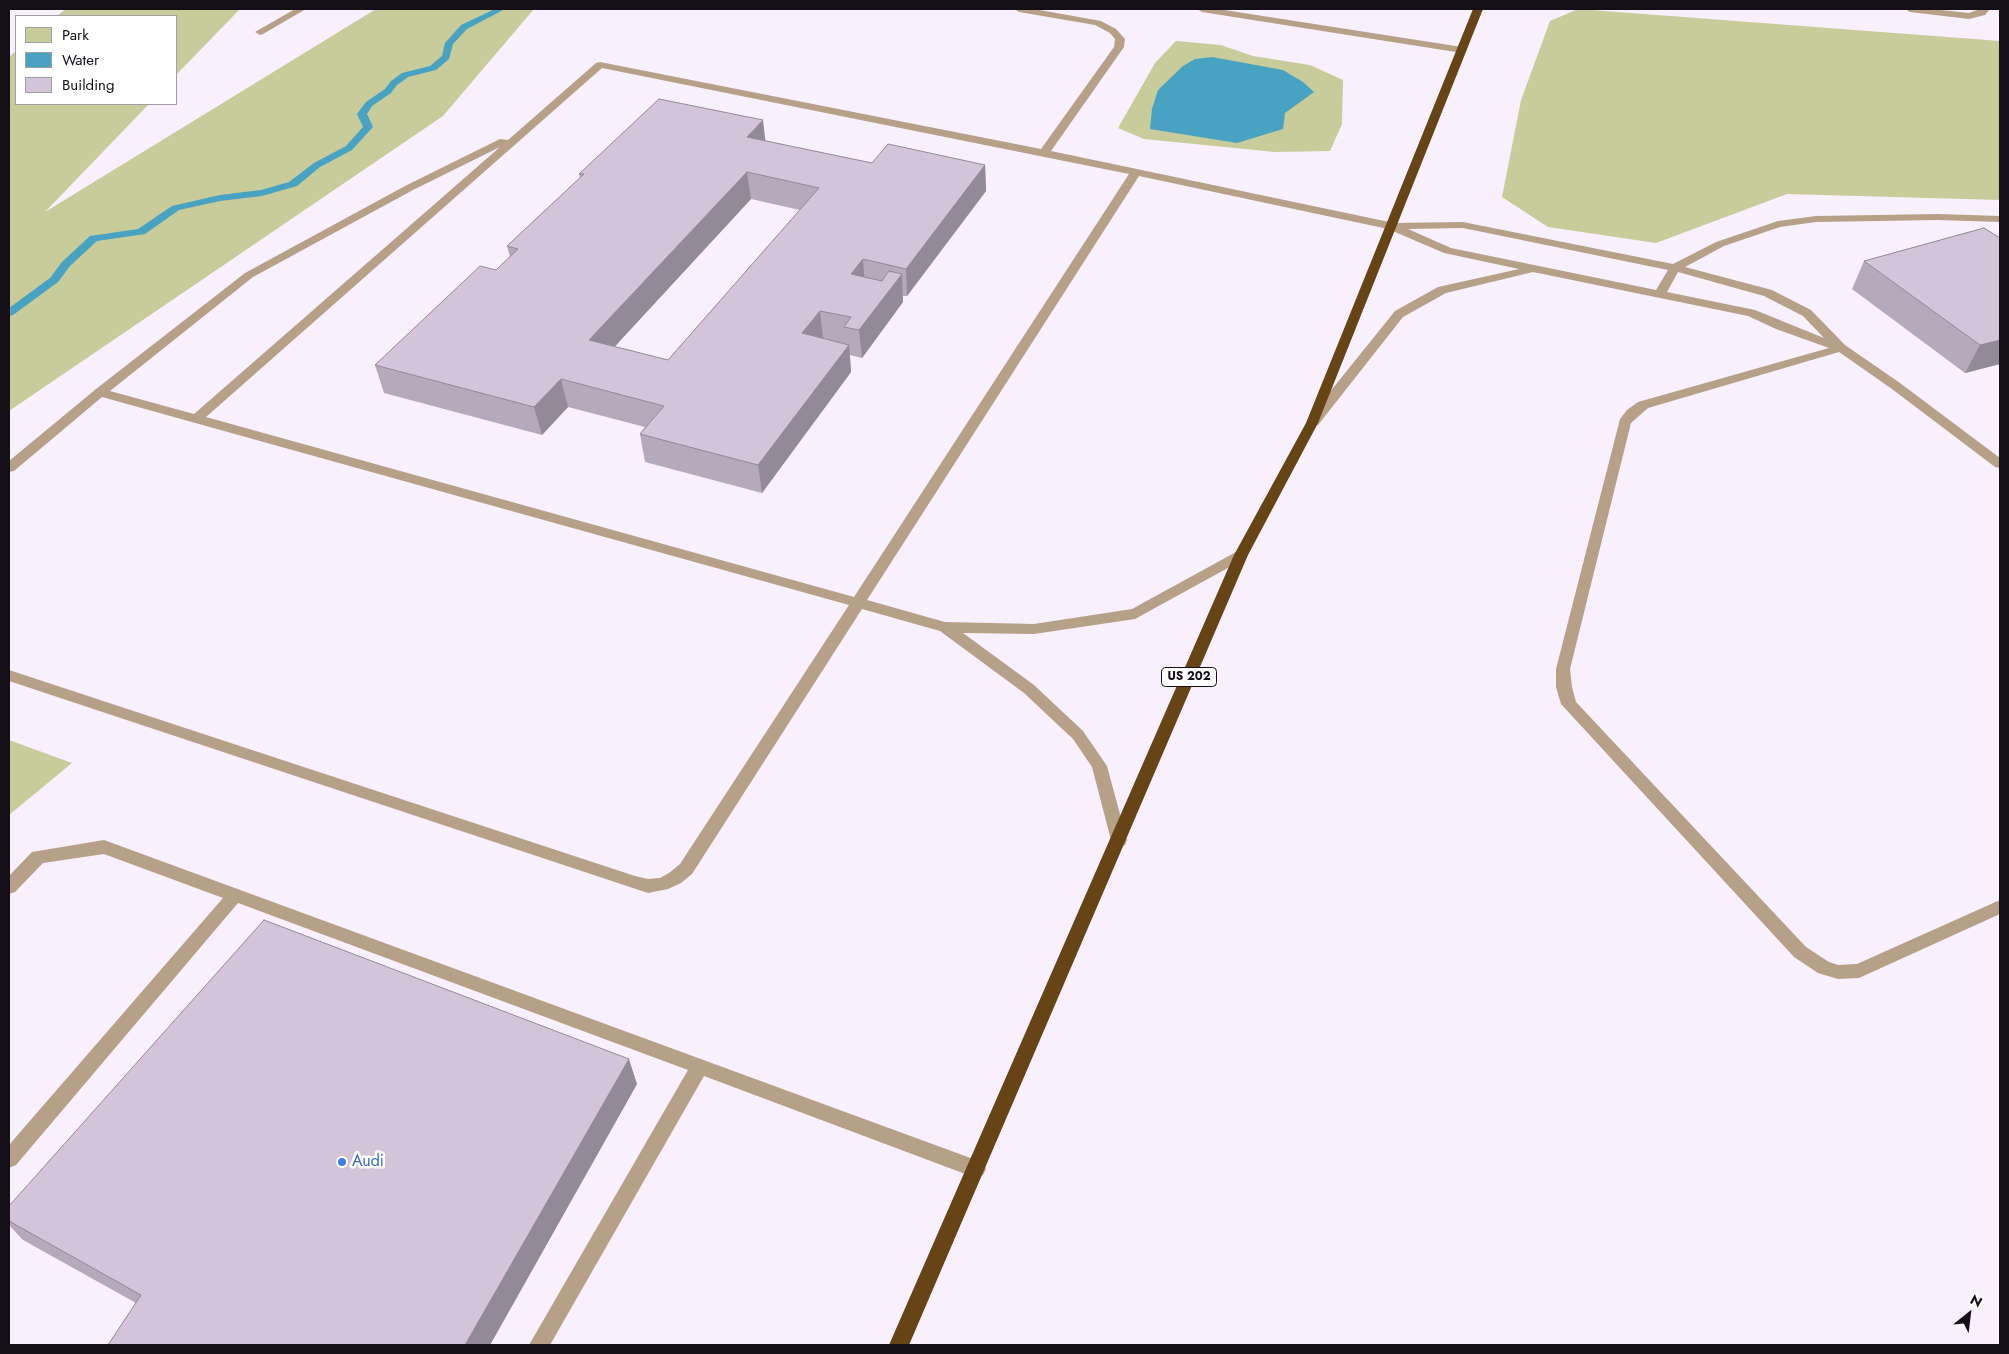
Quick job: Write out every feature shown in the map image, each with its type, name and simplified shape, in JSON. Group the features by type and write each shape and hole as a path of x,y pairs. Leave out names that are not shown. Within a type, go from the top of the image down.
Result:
{"highway":[{"name":"US 202","path":"899,1345 1241,555 1312,423 1478,9"}],"lane":[{"path":"281,9 260,32 301,9"},
{"path":"1018,9 1098,23 1114,31 1120,40 1119,47 1044,153"},
{"path":"1202,9 1235,11 1462,50"},
{"path":"1910,9 1969,16 1982,13 1985,9"},
{"path":"196,419 600,65 1044,153 1391,226 1448,251 1751,313 1780,326 1841,348"},
{"path":"9,468 100,392 250,275 409,188 523,132"},
{"path":"9,675 526,848 648,886 662,884 675,878 686,869 1136,172"},
{"path":"1660,294 1675,268 1720,244 1778,224 1826,219 1938,217 2000,219"},
{"path":"1391,226 1462,225 1675,268 1728,281 1775,297 1807,313 1841,348 1896,386 2000,464"},
{"path":"1312,423 1399,314 1442,290 1536,269"},
{"path":"1841,348 1643,405 1632,413 1625,422 1581,596 1563,669 1564,687 1569,704 1793,945 1811,961 1824,968 1838,972 1859,971 2000,907"},
{"path":"100,392 945,626 1034,629 1135,614 1241,555"},
{"path":"945,626 1029,689 1078,735 1099,766 1119,840"},
{"path":"9,887 38,857 104,847 700,1066 976,1170"},
{"path":"9,1159 235,895"},
{"path":"539,1345 700,1066"}],"green space":[{"path":"66,9 240,9 178,73 178,15 58,15"},
{"path":"376,9 534,9 443,116 9,411 9,57 15,52 15,105 148,105 45,212"},
{"path":"1578,9 2000,41 2000,200 1787,194 1656,243 1548,227 1502,197 1521,100 1550,21"},
{"path":"1176,41 1221,45 1253,56 1310,65 1343,80 1342,124 1330,151 1275,152 1144,139 1118,128 1155,63"},
{"path":"9,740 72,763 9,815"}],"water":[{"path":"1212,57 1283,70 1303,82 1314,92 1285,113 1283,129 1237,143 1150,129 1152,109 1158,90 1183,66 1195,59"}],"building":[{"path":"659,99 763,120 747,137 872,163 888,144 985,165 906,269 863,259 851,274 882,281 889,271 902,274 859,330 844,327 851,317 820,311 802,333 849,345 758,465 640,434 664,406 561,379 534,407 375,365 480,266 496,270 518,249 507,246 584,174 579,174","holes":["747,172 819,188 668,360 589,340"]},
{"path":"1984,228 2000,238 2000,340 1980,345 1864,261"},
{"name":"Audi","path":"264,920 629,1059 465,1345 108,1345 141,1295 9,1221 9,1206"}],"waterway":[{"path":"9,313 54,280 66,264 94,238 141,232 176,208 220,198 262,193 293,184 317,165 349,148 368,127 362,114 369,104 388,91 394,83 405,75 433,68 446,57 449,43 464,27 501,9"}],"place":[{"name":"Audi","path":"342,1162"}]}
